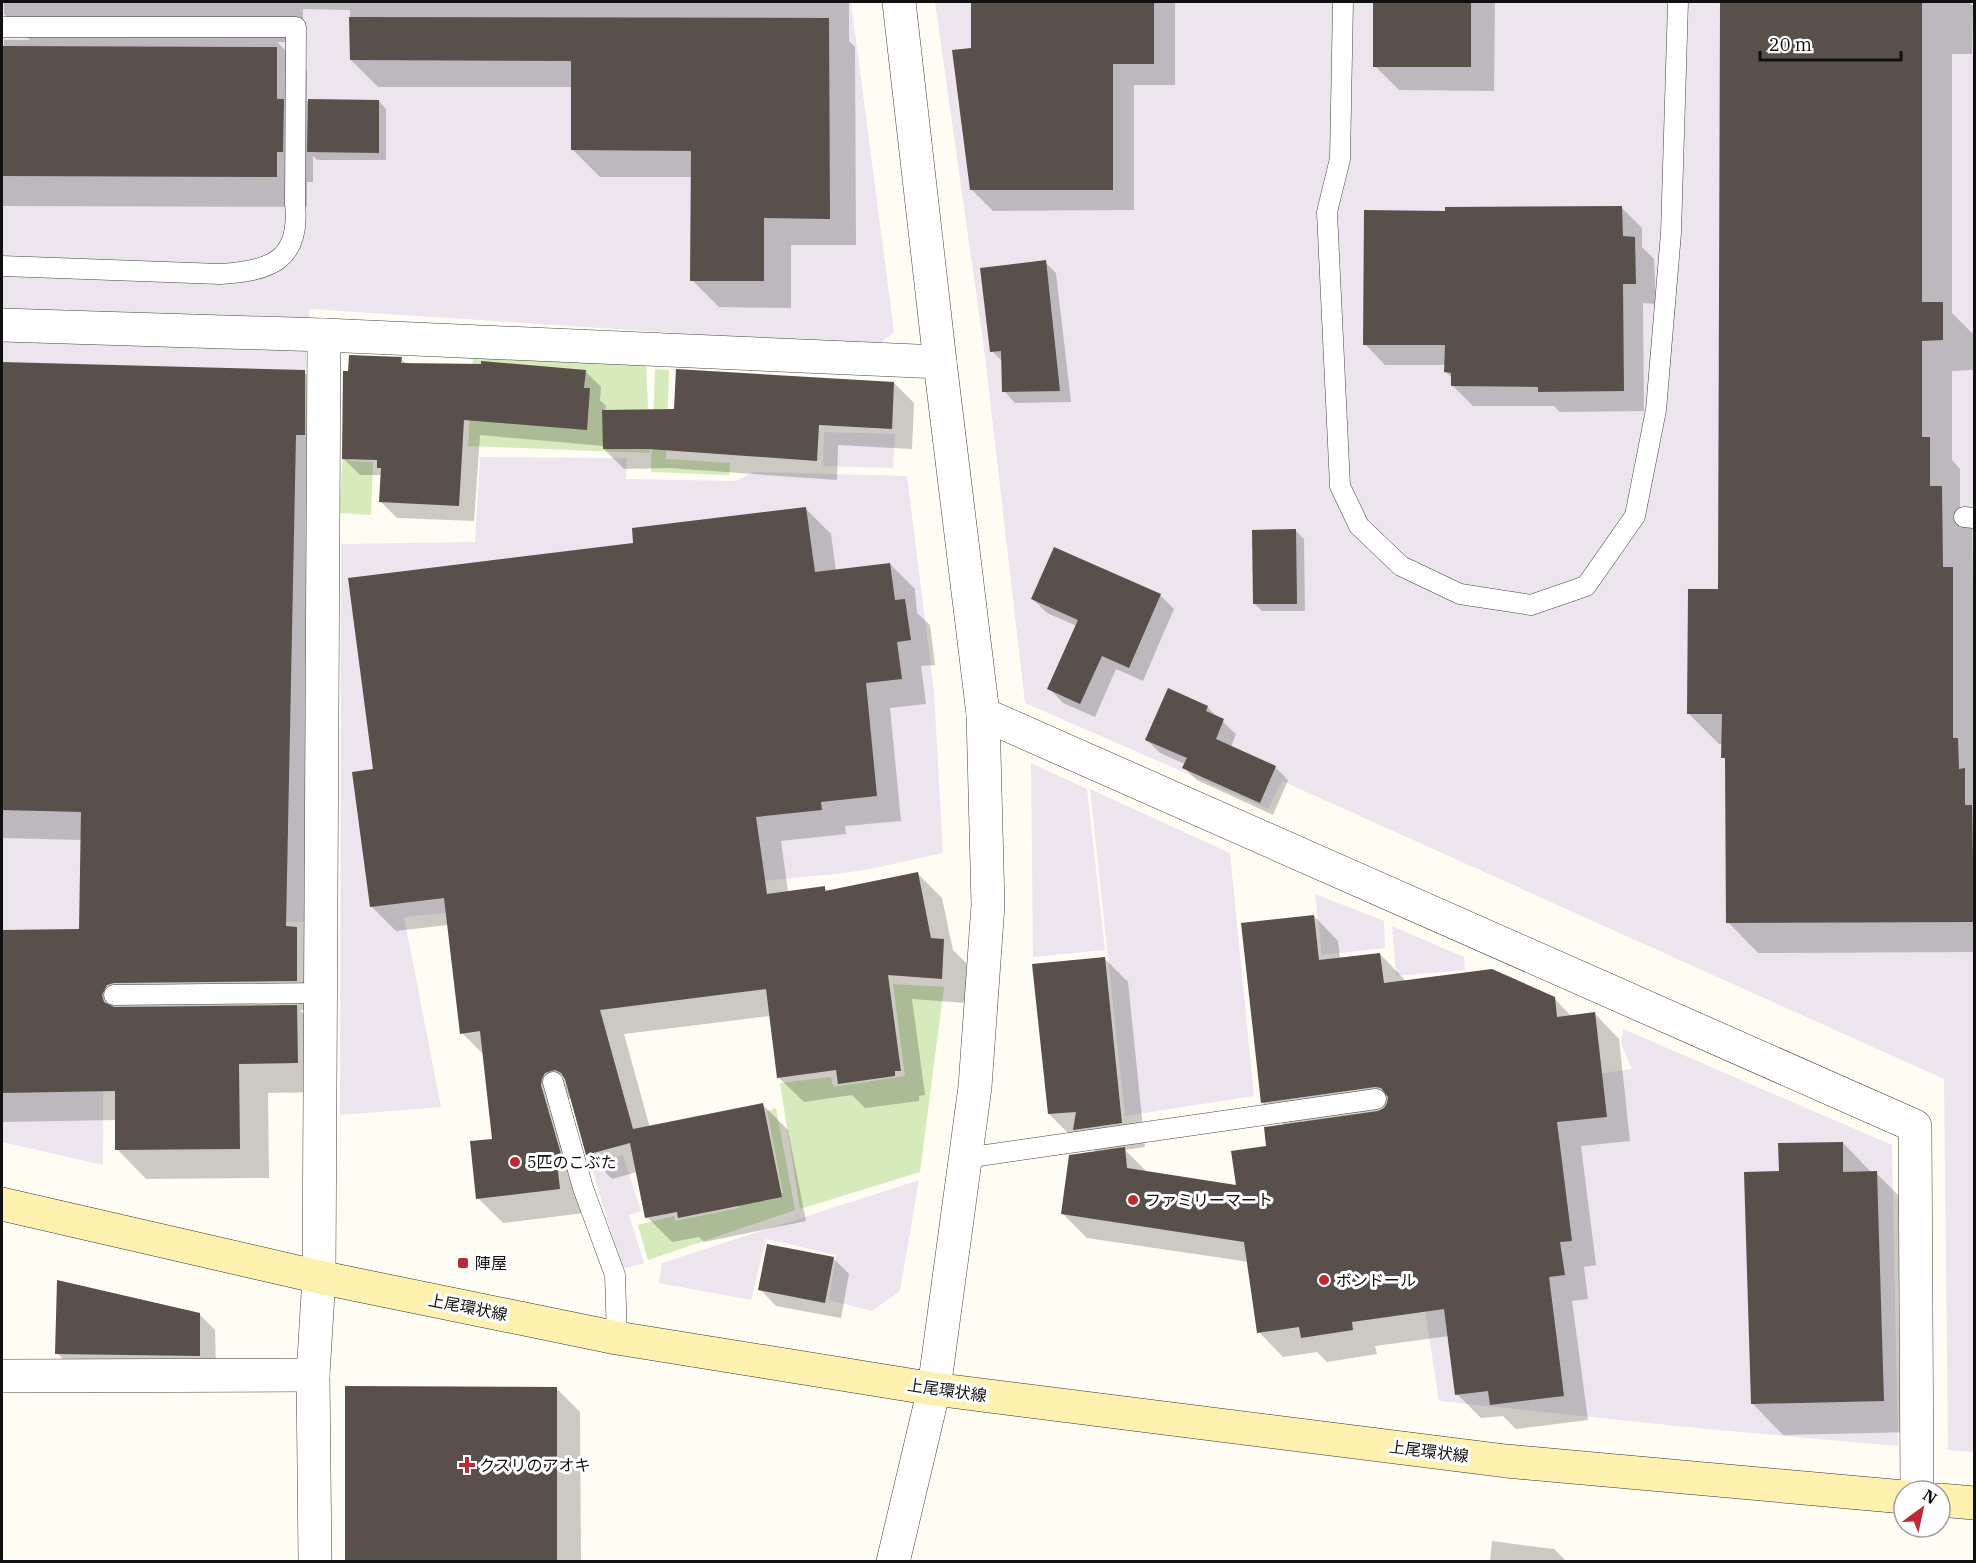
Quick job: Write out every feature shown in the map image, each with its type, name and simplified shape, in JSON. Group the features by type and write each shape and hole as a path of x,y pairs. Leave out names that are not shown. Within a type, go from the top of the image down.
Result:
{"main road":[{"name":"上尾環状線","path":"2,1204 319,1277 617,1338 934,1389 1506,1461 1892,1496"},
{"path":"1952,1501 1974,1503"}],"street":[{"path":"893,1562 934,1389 975,1087 988,905 983,714 899,2"},
{"path":"2,325 324,335 940,362"},
{"path":"315,1562 313,1375 319,1277 324,335"},
{"path":"983,714 1915,1126 1917,1479"},
{"path":"2,1376 313,1375"}],"lane":[{"path":"1343,2 1340,159 1327,212 1340,486 1359,526 1401,566 1460,594 1531,605 1586,586 1635,516 1656,410 1671,232 1678,2"},
{"path":"2,27 296,27 295,203 297,219 291,244 286,251 275,263 250,272 220,274 2,266"},
{"path":"114,995 320,993"},
{"path":"553,1082 583,1188 615,1275 617,1338"},
{"path":"965,1158 1376,1099"}],"shaded area":[{"path":"2,2 851,2 894,332 876,346 310,309 306,344 304,922 104,921 103,1165 2,1142"},
{"path":"935,2 1974,2 1974,1452 1948,1450 1944,1079 1282,781 1268,809 1025,703 985,356"},
{"path":"824,432 895,434 893,468 823,466"},
{"path":"480,457 627,458 626,479 736,481 754,472 907,476 934,692 943,853 844,873 404,917 441,1107 340,1115 341,544 475,542"},
{"path":"1031,763 1087,789 1105,950 1033,957"},
{"path":"1090,789 1230,853 1254,1096 1125,1116"},
{"path":"1315,894 1384,921 1385,948 1322,955"},
{"path":"1392,926 1464,957 1465,970 1396,976"},
{"path":"1623,1029 1892,1145 1898,1446 1706,1429 1439,1401 1393,1102 1632,1069 1621,1044"},
{"path":"623,1155 641,1211 629,1215 644,1263 622,1269 591,1165"},
{"path":"919,1180 900,1291 872,1311 829,1300 836,1255 766,1239 751,1300 659,1283 662,1263"}],"green space":[{"path":"473,354 646,363 650,453 468,446"},
{"path":"655,369 669,370 666,459 730,463 729,475 651,472"},
{"path":"343,452 349,452 349,461 373,462 371,515 339,513"},
{"path":"893,984 944,987 920,1172 800,1209 780,1083 831,1077 833,1087 905,1076"},
{"path":"776,1108 795,1210 648,1260 638,1225 674,1216 675,1221 739,1208 738,1203 783,1193 767,1111"}],"building":[{"path":"971,2 1154,2 1154,64 1113,64 1113,190 970,190 952,50 971,48"},
{"path":"1373,2 1471,2 1471,67 1373,67"},
{"path":"1720,2 1922,2 1922,302 1943,302 1943,340 1922,341 1922,437 1930,437 1930,486 1942,486 1943,567 1953,567 1953,738 1958,738 1959,769 1965,768 1965,805 1972,805 1974,922 1726,923 1725,758 1721,758 1722,714 1687,714 1688,589 1718,589"},
{"path":"349,17 829,18 830,219 764,218 764,281 690,281 691,151 571,150 571,61 350,60"},
{"path":"2,46 277,47 277,99 284,99 283,152 277,152 277,177 2,176"},
{"path":"308,99 379,100 379,153 307,152"},
{"path":"1622,206 1623,236 1635,237 1636,284 1623,284 1624,391 1538,392 1538,387 1451,386 1451,373 1444,372 1445,345 1363,345 1364,210 1445,211 1445,207"},
{"path":"1046,260 1060,391 1002,392 1001,351 990,352 980,268"},
{"path":"349,355 402,357 401,363 481,364 481,361 586,370 584,388 590,388 587,430 464,420 459,506 379,502 381,468 377,468 377,460 342,459 343,371 348,371"},
{"path":"2,362 305,370 305,435 296,435 286,926 297,927 297,981 114,983 107,985 102,995 104,1002 114,1007 297,1005 298,1063 239,1064 240,1149 115,1150 115,1091 2,1093 2,930 79,929 81,812 2,810"},
{"path":"676,369 894,382 892,429 819,425 817,461 648,449 603,449 602,410 674,409"},
{"path":"806,507 815,572 890,563 895,600 905,599 911,640 897,642 902,679 866,683 877,796 821,802 822,810 756,817 767,894 825,886 825,891 918,872 931,938 944,939 942,979 888,975 901,1071 895,1071 895,1076 838,1084 836,1070 777,1078 766,989 600,1010 633,1129 763,1103 782,1197 678,1218 677,1212 645,1218 630,1143 586,1155 565,1079 555,1070 545,1073 541,1085 563,1161 557,1163 560,1189 476,1199 470,1141 492,1139 480,1031 460,1034 444,898 370,907 352,772 373,769 348,578 633,543 632,528"},
{"path":"1296,529 1297,604 1253,604 1252,530"},
{"path":"1054,547 1161,594 1129,668 1102,656 1080,704 1047,689 1078,620 1031,599"},
{"path":"1168,688 1208,706 1206,711 1224,719 1216,739 1276,766 1260,803 1182,768 1187,758 1145,740"},
{"path":"1314,915 1319,960 1380,953 1384,983 1492,969 1555,997 1557,1017 1595,1012 1607,1117 1557,1122 1572,1241 1560,1242 1565,1275 1549,1277 1564,1396 1490,1405 1488,1391 1455,1395 1444,1309 1352,1322 1353,1330 1301,1338 1299,1327 1257,1333 1244,1242 1061,1214 1069,1155 1125,1147 1127,1168 1236,1185 1231,1151 1266,1146 1264,1127 1378,1111 1384,1108 1388,1097 1381,1088 1375,1087 1261,1103 1241,923"},
{"path":"1105,957 1122,1123 1073,1130 1076,1112 1048,1114 1032,964"},
{"path":"1843,1142 1843,1172 1877,1171 1884,1401 1751,1404 1744,1172 1779,1171 1778,1143"},
{"path":"767,1244 834,1257 825,1303 758,1290"},
{"path":"57,1280 200,1313 200,1356 55,1354"},
{"path":"345,1386 557,1387 557,1562 345,1562"}],"place":[{"name":"5匹のこぶた","path":"515,1162"},
{"name":"ファミリーマート","path":"1133,1200"},
{"name":"陣屋","path":"463,1263"},
{"name":"ボンドール","path":"1324,1280"},
{"name":"クスリのアオキ","path":"467,1465"}]}
